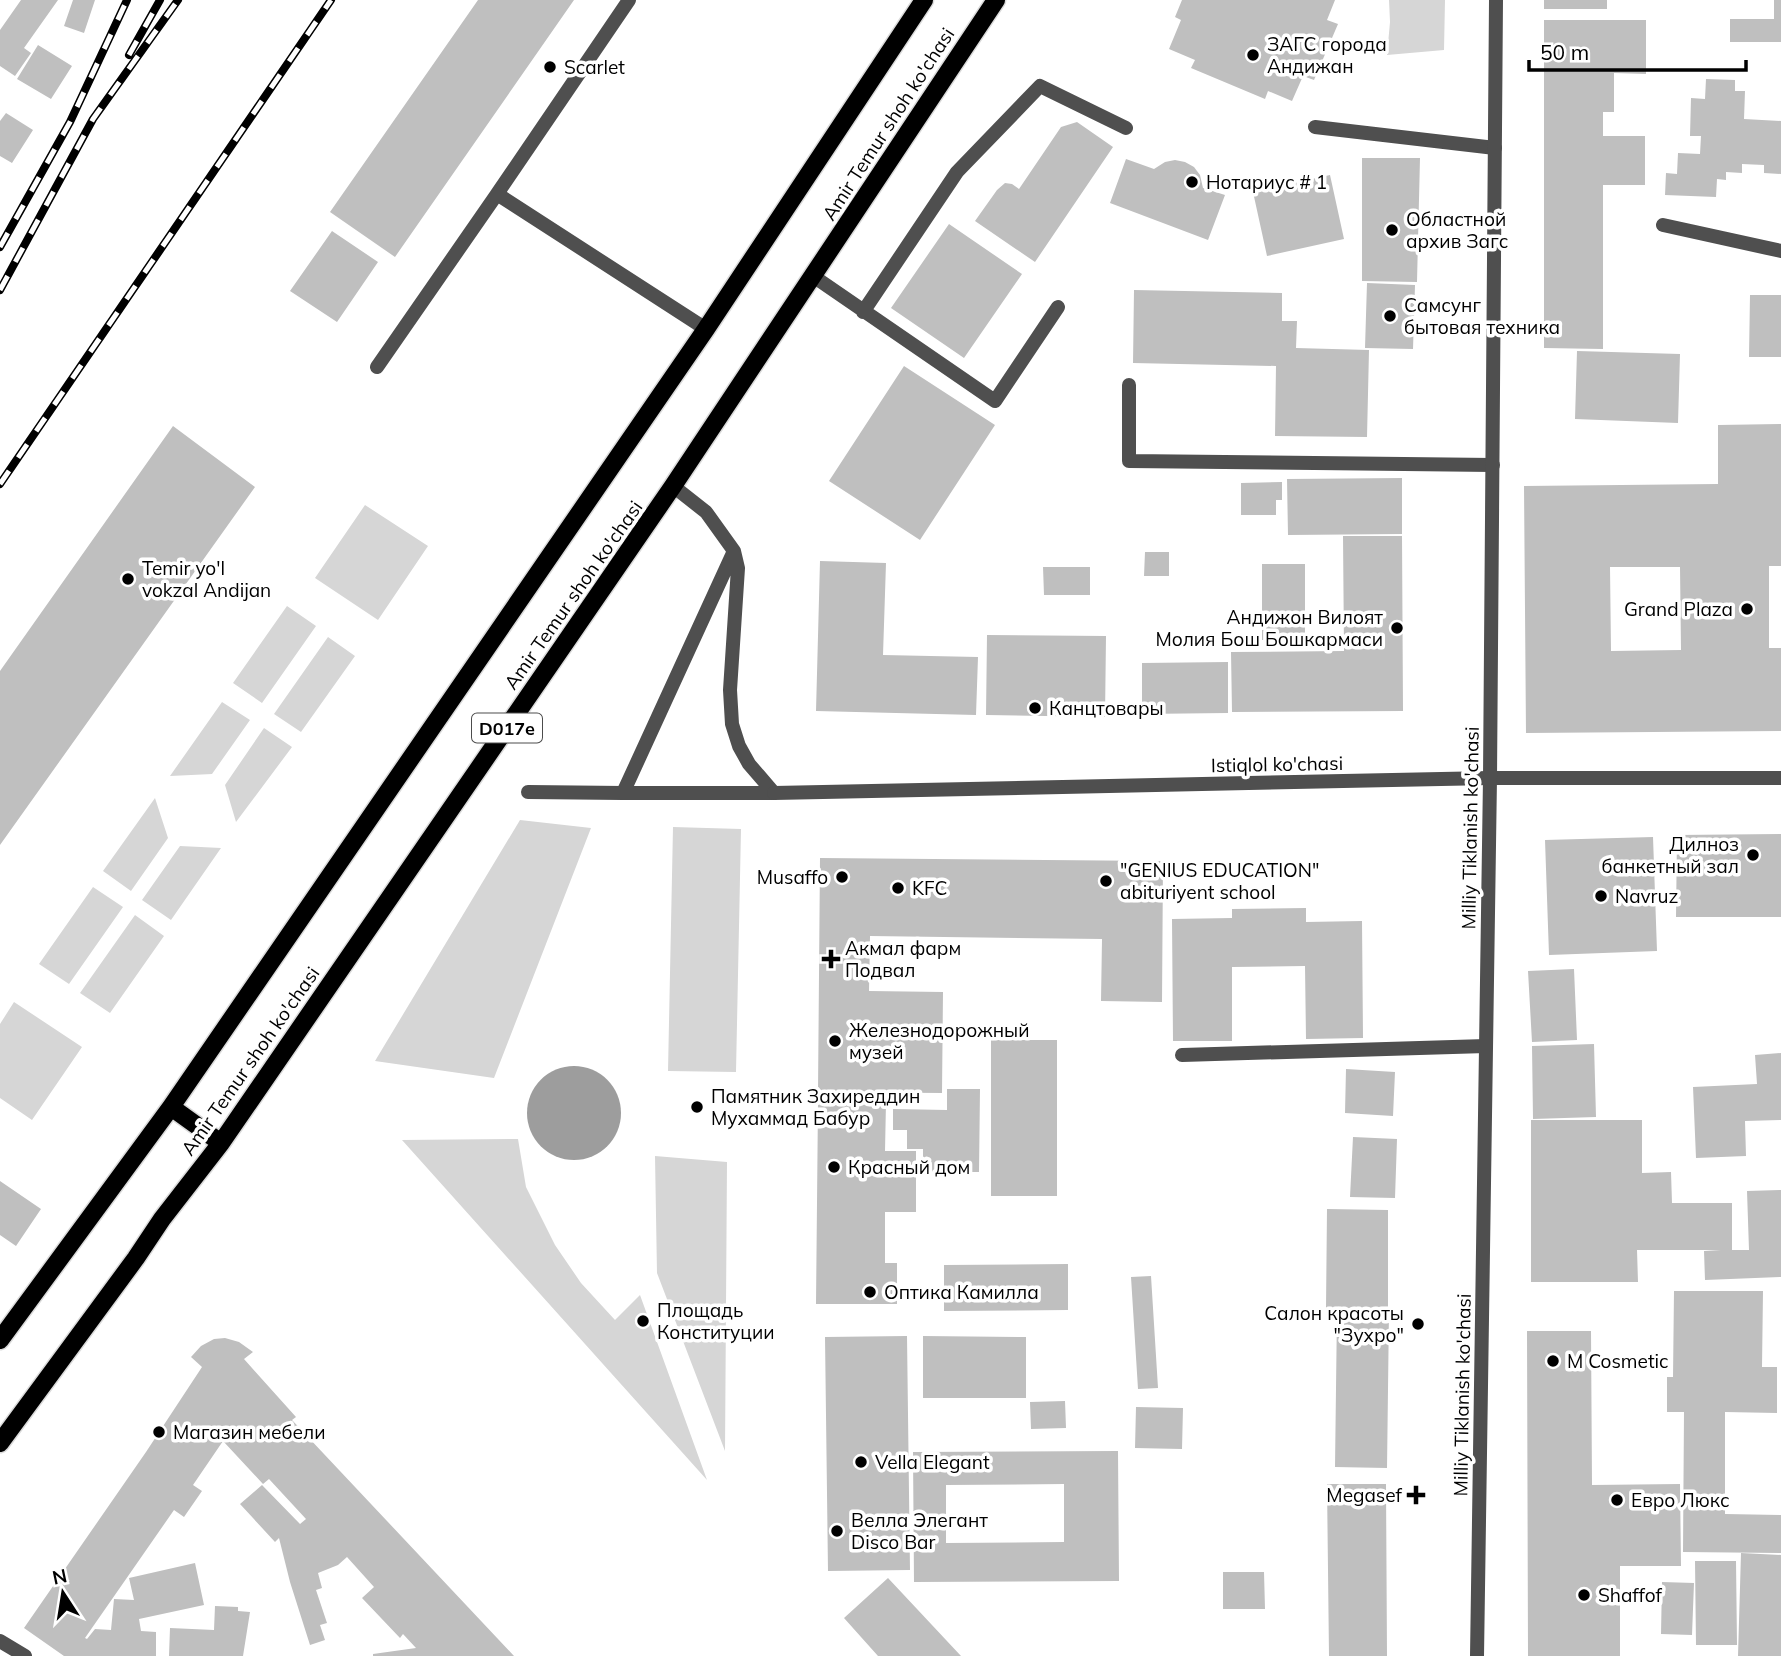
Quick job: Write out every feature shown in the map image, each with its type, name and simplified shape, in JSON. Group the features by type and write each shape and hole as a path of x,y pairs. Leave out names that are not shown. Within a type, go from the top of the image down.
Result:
{"main road":[{"name":"Amir Temur shoh ko'chasi","path":"0,1340 171,1107 706,329 924,0"},
{"name":"Amir Temur shoh ko'chasi","path":"0,1443 162,1219 221,1143 673,486 996,0"},
{"path":"171,1107 221,1143"}],"street":[{"path":"377,367 629,0"},
{"name":"Milliy Tiklanish ko'chasi","path":"1477,1656 1490,778 1496,0"},
{"path":"863,312 957,172 1040,86 1126,128"},
{"path":"1315,127 1495,148"},
{"path":"497,194 706,329"},
{"path":"1663,225 1781,251"},
{"path":"813,276 995,401 1058,307"},
{"path":"1129,385 1129,461 1493,465"},
{"path":"673,486 706,512 734,551 738,568 730,690 732,724 739,746 749,764 774,793"},
{"path":"623,793 734,551"},
{"name":"Istiqlol ko'chasi","path":"528,792 774,793 1490,778 1781,778"},
{"path":"1182,1055 1486,1046"},
{"path":"0,1641 25,1656"}],"shaded area":[{"path":"1389,0 1445,0 1444,50 1387,55"},
{"path":"365,505 428,546 378,620 315,578"},
{"path":"287,606 316,626 262,703 233,683"},
{"path":"328,637 355,656 301,732 274,714"},
{"path":"222,702 250,720 212,774 170,776"},
{"path":"264,728 292,747 236,822 225,785"},
{"path":"155,798 168,838 131,891 103,871"},
{"path":"520,820 591,828 494,1078 375,1061"},
{"path":"673,827 741,829 736,1072 668,1071"},
{"path":"180,846 221,848 171,920 142,900"},
{"path":"93,887 123,907 69,984 39,964"},
{"path":"135,915 164,936 110,1013 80,993"},
{"path":"14,1002 82,1047 32,1120 0,1098 0,1024"},
{"path":"574,1066 592,1069 607,1080 618,1095 621,1113 618,1131 607,1146 592,1157 574,1160 556,1157 541,1146 530,1131 527,1113 530,1095 541,1080 556,1069"},
{"path":"518,1139 526,1187 555,1245 581,1283 615,1320 640,1295 707,1480 402,1140"},
{"path":"655,1156 727,1162 725,1451 657,1273"}],"building":[{"path":"21,0 58,0 24,48 31,53 15,76 0,66 0,30"},
{"path":"73,0 95,0 84,33 64,26"},
{"path":"478,0 574,0 395,257 330,212"},
{"name":"ЗАГС города Андижан","path":"1182,0 1335,0 1327,20 1338,24 1314,80 1303,76 1292,101 1268,91 1265,99 1191,68 1195,60 1169,49 1181,20 1175,17"},
{"path":"1544,0 1607,0 1607,9 1544,9"},
{"path":"1774,0 1781,0 1781,42 1730,42 1730,19 1774,19"},
{"path":"1544,20 1646,20 1646,74 1614,73 1614,112 1603,112 1603,136 1645,136 1645,185 1603,185 1603,349 1544,348"},
{"path":"38,45 72,66 51,99 17,79"},
{"path":"1706,79 1735,80 1735,91 1745,91 1744,119 1781,121 1781,174 1764,173 1764,165 1742,164 1742,173 1726,172 1726,180 1717,179 1716,197 1665,195 1666,173 1677,174 1678,153 1700,154 1701,136 1690,136 1691,98 1705,99"},
{"path":"6,113 33,130 12,163 0,156 0,121"},
{"path":"1077,122 1113,147 1035,262 975,221 1005,183 1019,189 1061,127"},
{"path":"1362,158 1420,158 1417,282 1362,281"},
{"path":"1126,159 1154,169 1165,162 1185,162 1194,167 1200,175 1203,188 1225,195 1208,240 1110,203"},
{"path":"1330,175 1344,239 1267,256 1253,192"},
{"path":"949,224 1022,274 964,358 891,308"},
{"path":"332,231 378,262 337,322 290,291"},
{"name":"Самсунг бытовая техника","path":"1367,283 1415,285 1413,349 1365,348"},
{"path":"1134,290 1282,293 1282,321 1297,321 1296,348 1369,350 1367,437 1275,436 1276,366 1133,363"},
{"path":"1750,295 1781,295 1781,357 1749,357"},
{"path":"1577,351 1680,354 1678,423 1575,419"},
{"path":"904,366 995,425 920,540 829,481"},
{"path":"1781,424 1781,566 1769,566 1769,648 1781,648 1781,731 1526,733 1524,486 1718,484 1718,425","holes":["1610,567 1680,567 1681,650 1611,651"]},
{"name":"Temir yo'l vokzal Andijan","path":"173,426 255,487 0,845 0,671"},
{"path":"1402,478 1402,534 1288,535 1287,479"},
{"path":"1282,482 1282,500 1276,500 1276,515 1241,515 1241,483"},
{"path":"1343,536 1402,536 1403,711 1232,712 1231,652 1344,651"},
{"path":"1145,552 1169,552 1169,576 1144,576"},
{"path":"820,561 886,563 883,655 978,657 976,715 816,711"},
{"path":"1262,564 1305,564 1305,639 1262,640"},
{"path":"1043,567 1090,567 1090,595 1044,595"},
{"path":"987,635 1106,636 1105,717 986,715"},
{"path":"1228,662 1228,713 1142,714 1142,663"},
{"path":"1781,834 1781,917 1676,917 1677,835"},
{"path":"1653,837 1657,951 1549,955 1545,840"},
{"path":"820,858 1163,861 1162,1002 1101,1001 1102,939 870,936 869,991 943,992 942,1093 818,1092"},
{"path":"1306,908 1306,922 1362,921 1363,1038 1306,1039 1305,966 1232,967 1232,1041 1173,1041 1172,919 1232,918 1232,909"},
{"path":"1574,969 1577,1040 1532,1042 1528,971"},
{"path":"991,1040 1057,1040 1057,1196 991,1196"},
{"path":"1594,1044 1596,1117 1533,1119 1532,1046"},
{"path":"1781,1053 1781,1120 1745,1121 1746,1156 1696,1158 1693,1087 1757,1084 1755,1055"},
{"path":"1346,1069 1395,1072 1393,1116 1345,1113"},
{"path":"947,1089 980,1089 979,1172 923,1172 923,1149 907,1149 907,1130 893,1130 893,1109 947,1110"},
{"path":"818,1102 886,1102 885,1151 916,1151 916,1212 885,1212 885,1263 897,1263 897,1304 816,1304"},
{"path":"1531,1120 1642,1120 1642,1173 1671,1172 1672,1203 1732,1203 1732,1250 1749,1250 1747,1191 1781,1190 1781,1277 1705,1280 1704,1251 1721,1250 1637,1250 1638,1282 1531,1282"},
{"path":"1353,1137 1397,1139 1395,1198 1350,1197"},
{"path":"0,1181 41,1209 16,1246 0,1235"},
{"path":"1327,1209 1388,1210 1388,1309 1326,1308"},
{"path":"1068,1264 1068,1310 944,1311 944,1265"},
{"path":"1151,1276 1158,1388 1138,1389 1131,1277"},
{"path":"1674,1291 1763,1291 1762,1367 1777,1367 1777,1413 1725,1412 1725,1514 1781,1515 1781,1553 1683,1552 1684,1412 1667,1412 1667,1377 1673,1377"},
{"path":"1337,1310 1389,1310 1387,1468 1335,1467"},
{"path":"1527,1331 1591,1331 1592,1485 1680,1484 1681,1566 1620,1566 1620,1656 1528,1656"},
{"path":"907,1336 910,1570 828,1571 825,1337"},
{"path":"923,1336 1026,1337 1026,1398 923,1398"},
{"path":"225,1338 239,1342 253,1352 244,1359 296,1417 292,1420 514,1656 373,1656 416,1648 403,1634 400,1638 362,1598 374,1587 347,1557 338,1565 318,1573 322,1588 316,1590 327,1623 320,1625 325,1640 310,1645 279,1538 275,1542 240,1504 262,1485 300,1524 306,1519 269,1479 263,1484 223,1441 193,1485 202,1491 184,1517 174,1510 85,1638 95,1629 111,1630 114,1599 134,1600 129,1578 195,1563 204,1605 139,1619 141,1631 156,1632 156,1656 64,1656 24,1628 202,1367 191,1357 201,1346 214,1339"},
{"path":"1065,1401 1066,1428 1031,1429 1030,1402"},
{"path":"1136,1407 1183,1408 1182,1449 1135,1448"},
{"path":"1118,1451 1119,1581 914,1582 913,1452","holes":["1064,1484 1064,1542 946,1543 946,1485"]},
{"path":"1327,1484 1386,1484 1387,1656 1329,1656"},
{"path":"1741,1553 1781,1555 1781,1656 1738,1656"},
{"path":"1695,1561 1736,1561 1737,1645 1696,1645"},
{"path":"1223,1572 1264,1572 1265,1609 1223,1609"},
{"path":"888,1578 961,1656 878,1656 844,1618"},
{"path":"1662,1582 1694,1583 1692,1635 1661,1634"},
{"path":"215,1606 238,1607 238,1611 250,1612 243,1656 169,1656 170,1628 214,1630"}],"railway":[{"path":"0,247 70,122 127,0"},
{"path":"129,55 160,0"},
{"path":"0,290 93,119 178,0"},
{"path":"0,484 331,0"}],"place":[{"name":"ЗАГС города Андижан","path":"1253,55"},
{"name":"Scarlet","path":"550,67"},
{"name":"Нотариус # 1","path":"1192,182"},
{"name":"Областной архив Загс","path":"1392,230"},
{"name":"Самсунг бытовая техника","path":"1390,316"},
{"name":"Temir yo'l vokzal Andijan","path":"128,579"},
{"name":"Grand Plaza","path":"1747,609"},
{"name":"Андижон Вилоят Молия Бош Бошкармаси","path":"1397,628"},
{"name":"Канцтовары","path":"1035,708"},
{"name":"Дилноз банкетный зал","path":"1753,855"},
{"name":"Musaffo","path":"842,877"},
{"name":"\"GENIUS EDUCATION\" abituriyent school","path":"1106,881"},
{"name":"KFC","path":"898,888"},
{"name":"Navruz","path":"1601,896"},
{"name":"Акмал фарм Подвал","path":"831,959"},
{"name":"Железнодорожный музей","path":"835,1041"},
{"name":"Памятник Захиреддин Мухаммад Бабур","path":"697,1107"},
{"name":"Красный дом","path":"834,1167"},
{"name":"Оптика Камилла","path":"870,1292"},
{"name":"Площадь Конституции","path":"643,1321"},
{"name":"Салон красоты \"Зухро\"","path":"1418,1324"},
{"name":"M Cosmetic","path":"1553,1361"},
{"name":"Магазин мебели","path":"159,1432"},
{"name":"Vella Elegant","path":"861,1462"},
{"name":"Megasef","path":"1416,1495"},
{"name":"Евро Люкс","path":"1617,1500"},
{"name":"Велла Элегант Disco Bar","path":"837,1531"},
{"name":"Shaffof","path":"1584,1595"}]}
